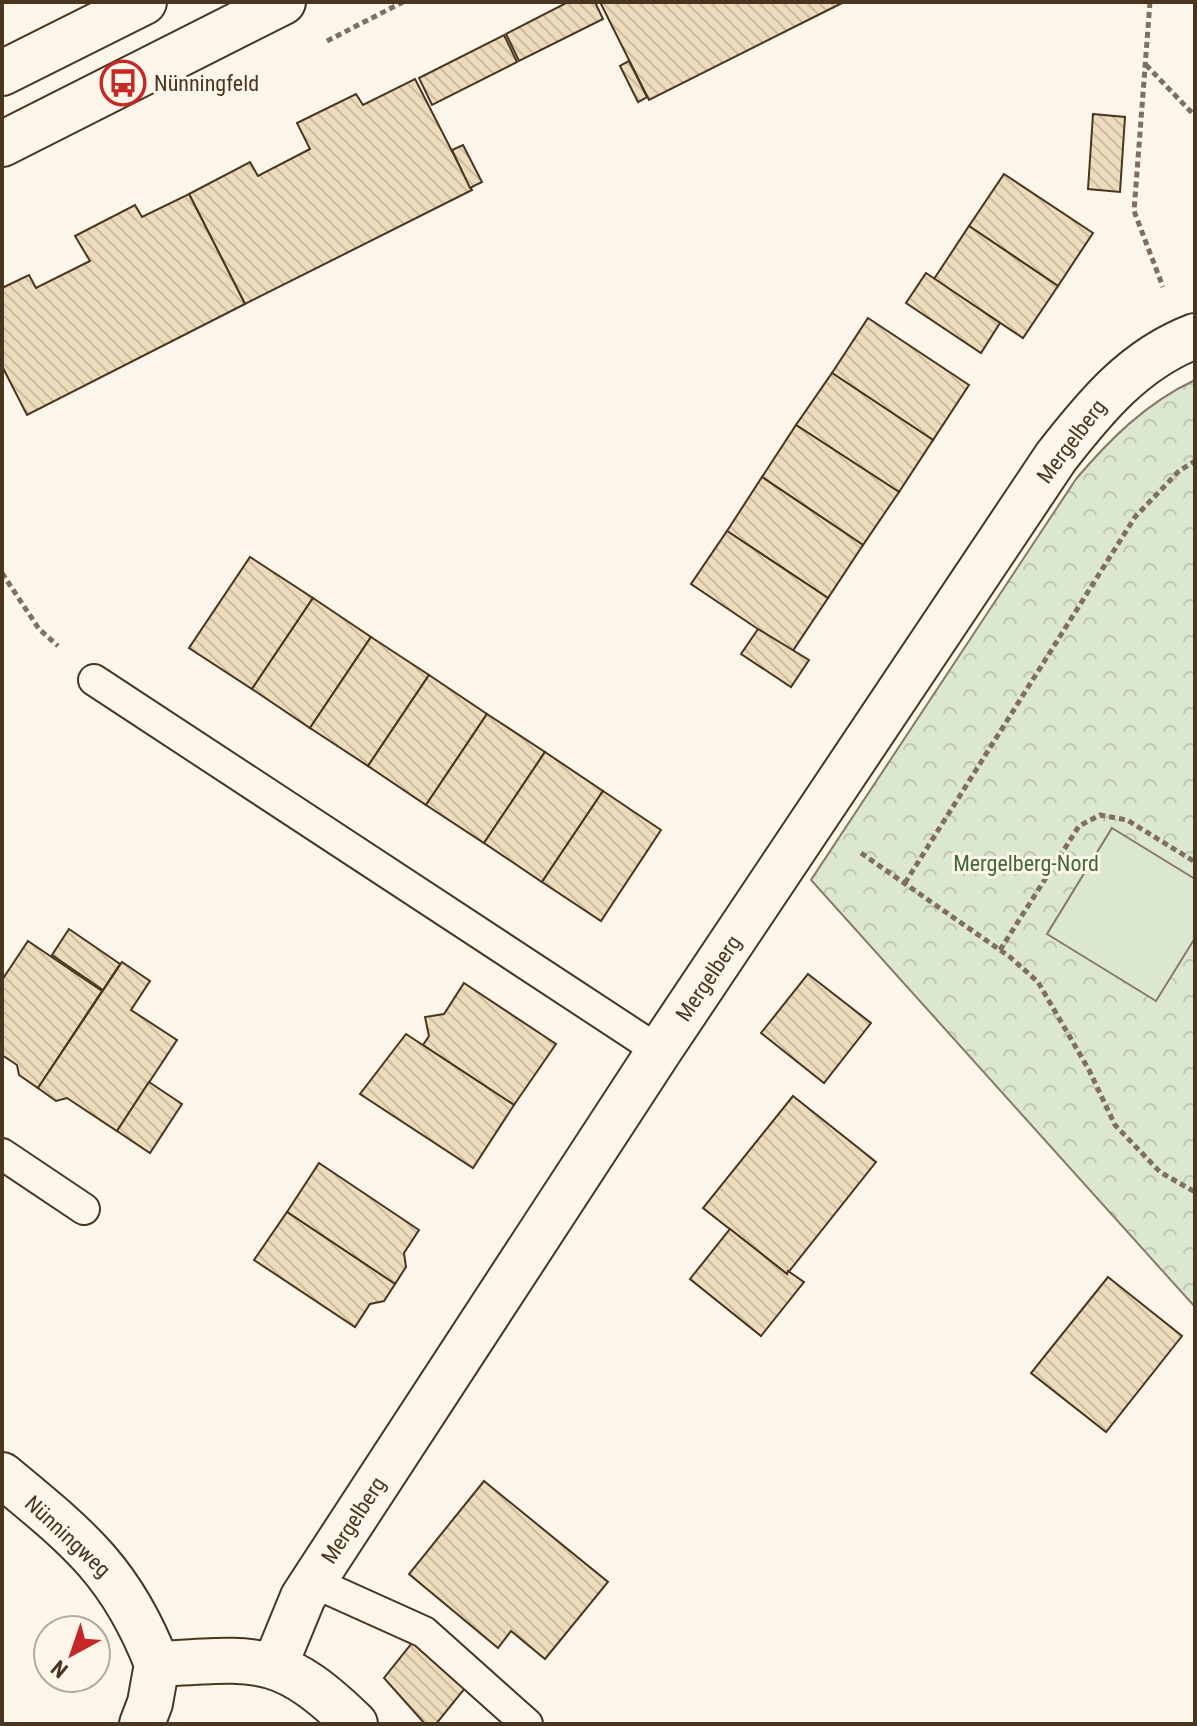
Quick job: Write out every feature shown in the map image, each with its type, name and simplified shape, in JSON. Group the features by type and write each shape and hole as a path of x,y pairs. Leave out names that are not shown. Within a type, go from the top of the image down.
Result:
{"street":[{"path":"2,73 144,2"},
{"path":"2,144 283,2"},
{"name":"Mergelberg","path":"275,1665 313,1582 659,1051 1056,457 1103,396 1142,365 1191,338"},
{"name":"Nünningweg","path":"2,1475 68,1530 113,1577 140,1620 157,1664"},
{"path":"142,1724 150,1703 157,1664 247,1660 275,1665 316,1689 355,1724"}],"lane":[{"path":"94,680 659,1051"},
{"path":"2,1154 84,1209"},
{"path":"313,1582 424,1632 527,1724"}],"path":[{"path":"1150,2 1134,211 1191,338"},
{"path":"1145,64 1195,116"},
{"path":"904,883 1135,517 1179,471 1195,461"},
{"path":"2,573 39,629 94,680"},
{"path":"1000,950 1079,826 1100,815 1127,820 1195,862"},
{"path":"814,820 1000,950 1038,982 1089,1070 1115,1125 1160,1172 1195,1192"}],"green space":[{"name":"Mergelberg-Nord","path":"1195,380 1195,1307 811,880 1076,479 1130,423 1177,389"},
{"path":"1112,828 1195,879 1195,938 1156,1001 1047,934"}],"building":[{"path":"568,2 595,2 603,19 519,61 506,34"},
{"path":"600,2 844,2 649,100"},
{"path":"504,35 517,62 432,105 419,78"},
{"path":"629,61 647,97 638,102 620,66"},
{"path":"415,79 472,190 245,304 189,194 250,162 258,176 310,149 297,123 356,94 363,105"},
{"path":"1093,114 1125,117 1120,192 1088,189"},
{"path":"463,145 482,182 470,188 452,150"},
{"path":"1004,174 1093,233 1058,286 969,226"},
{"path":"189,194 245,304 27,415 2,366 2,288 29,275 36,288 90,261 75,236 135,205 142,217"},
{"path":"969,226 1058,286 1023,338 934,279"},
{"path":"926,273 1000,323 981,353 906,303"},
{"path":"868,318 969,385 933,440 832,373"},
{"path":"832,373 933,440 899,492 796,425"},
{"path":"796,425 899,492 863,545 762,477"},
{"path":"762,477 863,545 828,598 727,531"},
{"path":"727,531 828,598 792,652 691,584"},
{"path":"250,557 313,598 252,689 189,648"},
{"path":"313,598 371,637 310,728 252,689"},
{"path":"758,629 809,660 791,687 741,654"},
{"path":"371,637 429,675 368,766 310,728"},
{"path":"429,675 487,714 426,805 368,766"},
{"path":"487,714 545,752 484,843 426,805"},
{"path":"545,752 603,791 542,882 484,843"},
{"path":"603,791 661,830 601,921 542,882"},
{"path":"69,929 120,964 103,990 52,955"},
{"path":"28,941 102,991 38,1088 19,1075 17,1065 2,1055 2,980"},
{"path":"122,962 150,981 131,1010 177,1040 117,1131 67,1098 56,1101 38,1088"},
{"path":"808,974 871,1023 824,1083 761,1033"},
{"path":"464,983 556,1044 514,1105 423,1045 429,1036 425,1017 444,1014"},
{"path":"406,1034 514,1105 473,1168 360,1094"},
{"path":"149,1082 182,1104 150,1153 117,1131"},
{"path":"793,1096 876,1162 787,1274 703,1208"},
{"path":"319,1163 419,1230 404,1253 406,1267 395,1284 287,1212"},
{"path":"287,1212 395,1284 384,1301 370,1304 355,1327 254,1260"},
{"path":"730,1229 787,1274 788,1271 804,1282 761,1336 690,1279"},
{"path":"1108,1277 1182,1336 1106,1432 1031,1373"},
{"path":"484,1481 608,1582 545,1659 511,1631 498,1648 409,1574"},
{"path":"416,1638 470,1682 436,1724 425,1724 384,1678"}],"place":[{"name":"Nünningfeld","path":"123,83"}]}
